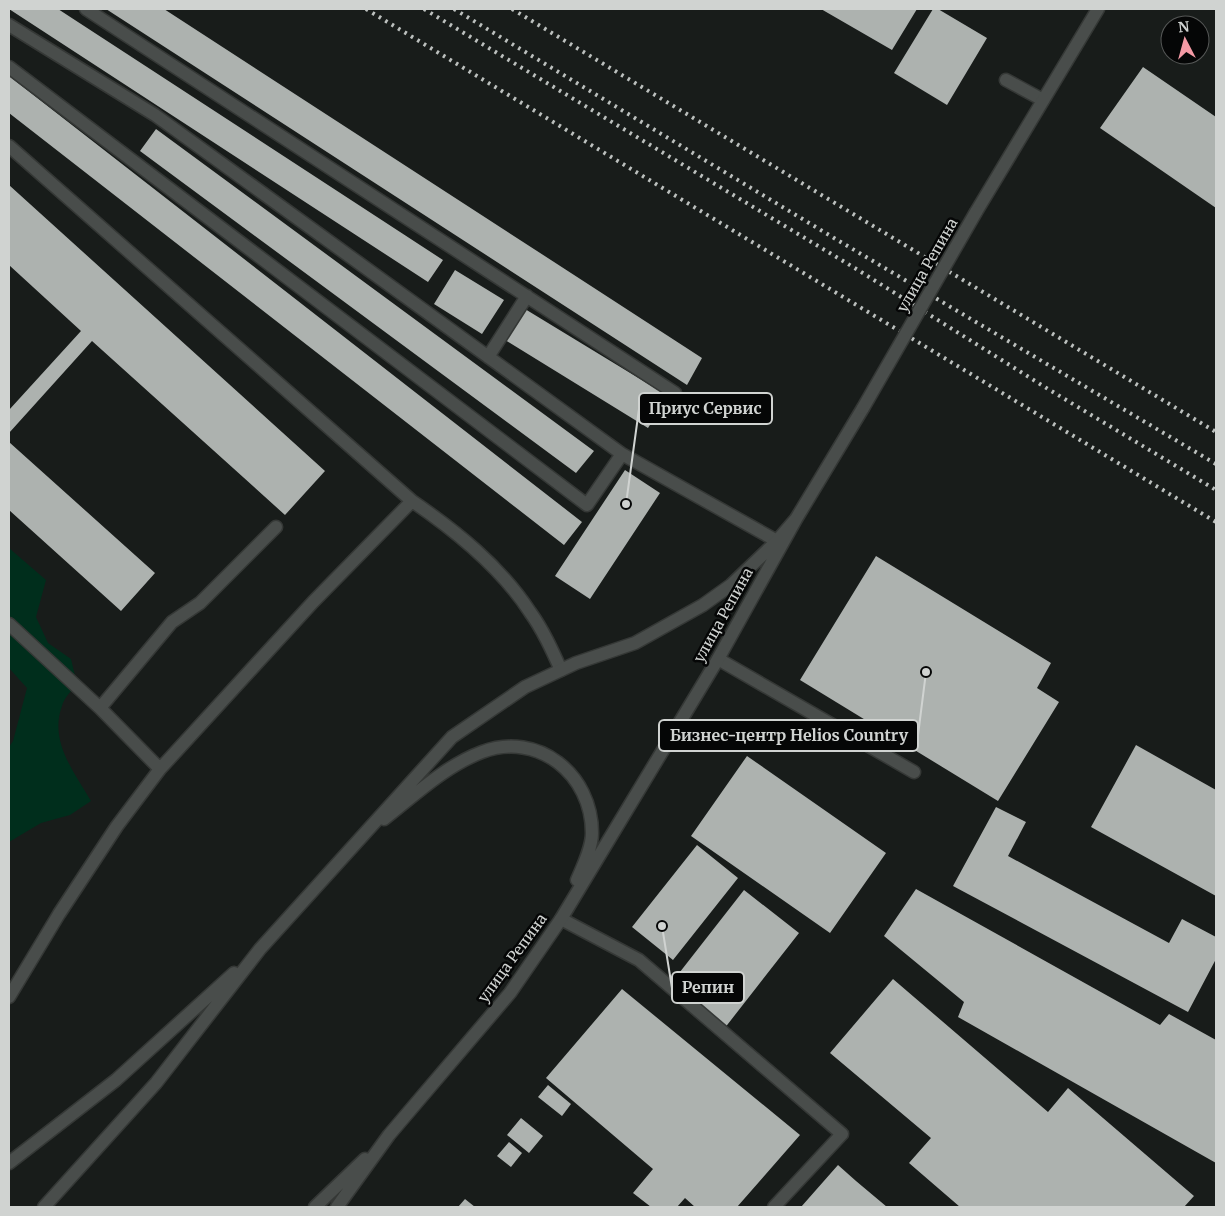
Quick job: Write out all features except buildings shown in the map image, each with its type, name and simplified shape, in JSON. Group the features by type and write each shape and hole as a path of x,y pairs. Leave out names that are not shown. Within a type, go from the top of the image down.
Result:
{"street":[{"path":"86,9 675,393"},
{"name":"улица Репина","path":"337,1207 389,1135 510,993 561,919 718,658 796,519 863,408 976,212 1098,9"},
{"path":"9,24 155,115 622,454 777,541"},
{"path":"9,67 587,505 622,454"},
{"path":"1006,80 1043,100"},
{"path":"9,146 412,501 448,526 500,574 530,611 561,670"},
{"path":"488,357 527,296"},
{"path":"9,998 86,874 160,769 300,615 412,501"},
{"path":"44,1207 156,1083 260,949 354,842 452,737 525,687 561,670 635,643 703,605 731,585 777,541 796,519"},
{"path":"100,708 172,622 200,603 276,527"},
{"path":"9,624 100,708 160,769"},
{"path":"718,658 914,772"},
{"path":"354,842 454,765 483,752 506,746 527,747 545,754 566,769 581,789 590,812 592,835 568,906"},
{"path":"561,919 639,960 842,1134 774,1207"},
{"path":"9,1163 116,1080 260,949"},
{"path":"314,1207 389,1135"}],"green space":[{"path":"9,548 46,580 36,617 48,643 71,659 77,684 66,697 62,706 59,719 61,744 65,756 91,801 70,815 41,823 9,842 9,747 13,741 27,688 9,668"}],"railway":[{"path":"366,9 1216,522"},
{"path":"424,9 858,270 1048,389 1216,490"},
{"path":"454,9 834,238 1216,464"},
{"path":"512,9 1216,432"}],"place":[{"name":"Приус Сервис","path":"626,504"},
{"name":"Бизнес-центр Helios Country","path":"926,672"},
{"name":"Репин","path":"662,926"}]}
